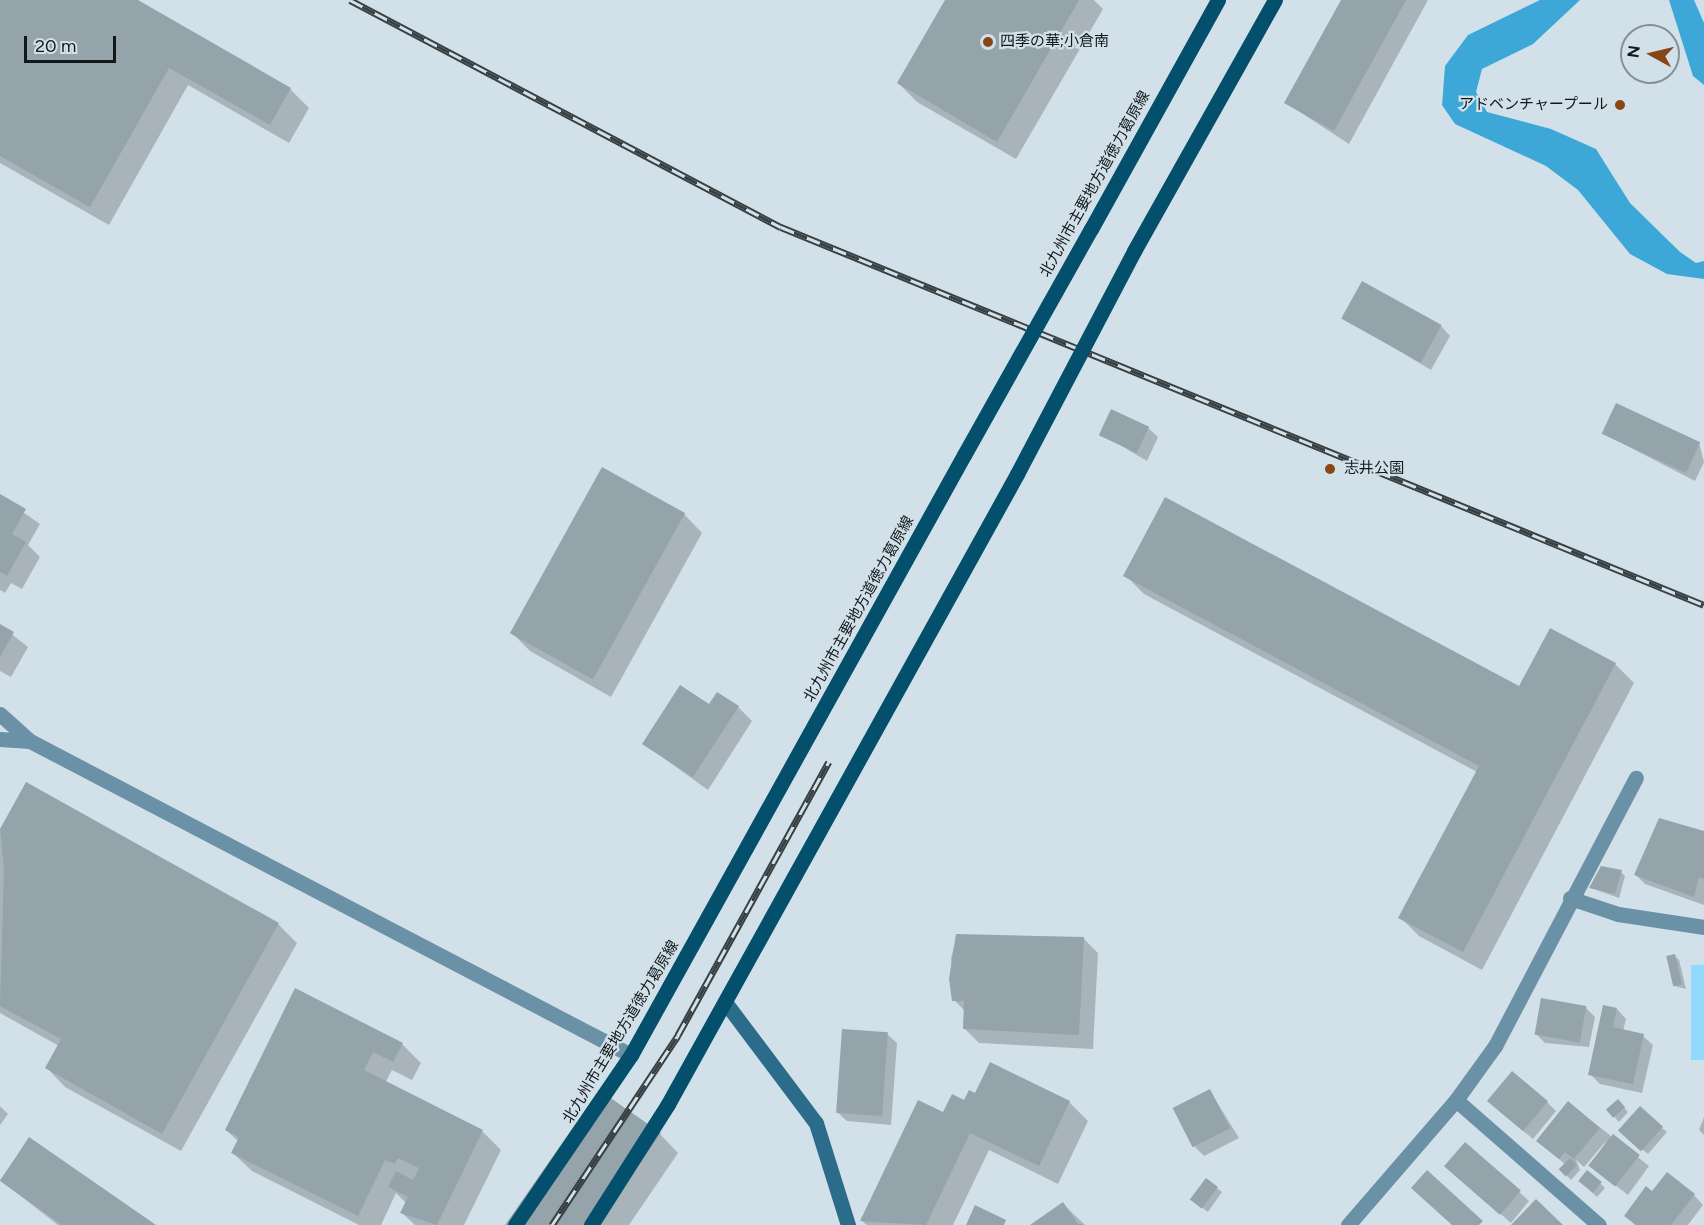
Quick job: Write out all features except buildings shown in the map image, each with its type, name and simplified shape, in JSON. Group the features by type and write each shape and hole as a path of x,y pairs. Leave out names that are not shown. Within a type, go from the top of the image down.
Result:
{"main road":[{"name":"北九州市主要地方道徳力葛原線","path":"514,1225 631,1055 1218,0"},
{"path":"591,1225 725,1002 1017,474 1134,251 1275,0"}],"street":[{"path":"0,714 30,741 631,1055"},
{"path":"0,740 30,741"},
{"path":"1348,1225 1456,1100 1495,1046 1570,898 1636,778"},
{"path":"1570,898 1618,914 1704,927"},
{"path":"725,1002 816,1124 848,1225"},
{"path":"1456,1100 1599,1225"}],"shaded area":[{"path":"1540,0 1580,0 1533,44 1482,69 1476,92 1487,112 1551,129 1596,149 1630,203 1680,252 1696,263 1704,261 1704,279 1667,274 1630,254 1578,190 1546,166 1455,124 1442,105 1445,66 1468,35"},
{"path":"1669,0 1694,0 1704,23 1704,85 1693,76 1680,35 1680,24 1677,24"},
{"path":"1691,965 1704,965 1704,1060 1691,1060"}],"railway":[{"path":"350,0 781,227 1704,605"},
{"path":"552,1225 678,1035 829,762"}],"place":[{"name":"四季の華;小倉南","path":"988,42"},
{"name":"アドベンチャープール","path":"1620,105"},
{"name":"志井公園","path":"1330,469"}]}
